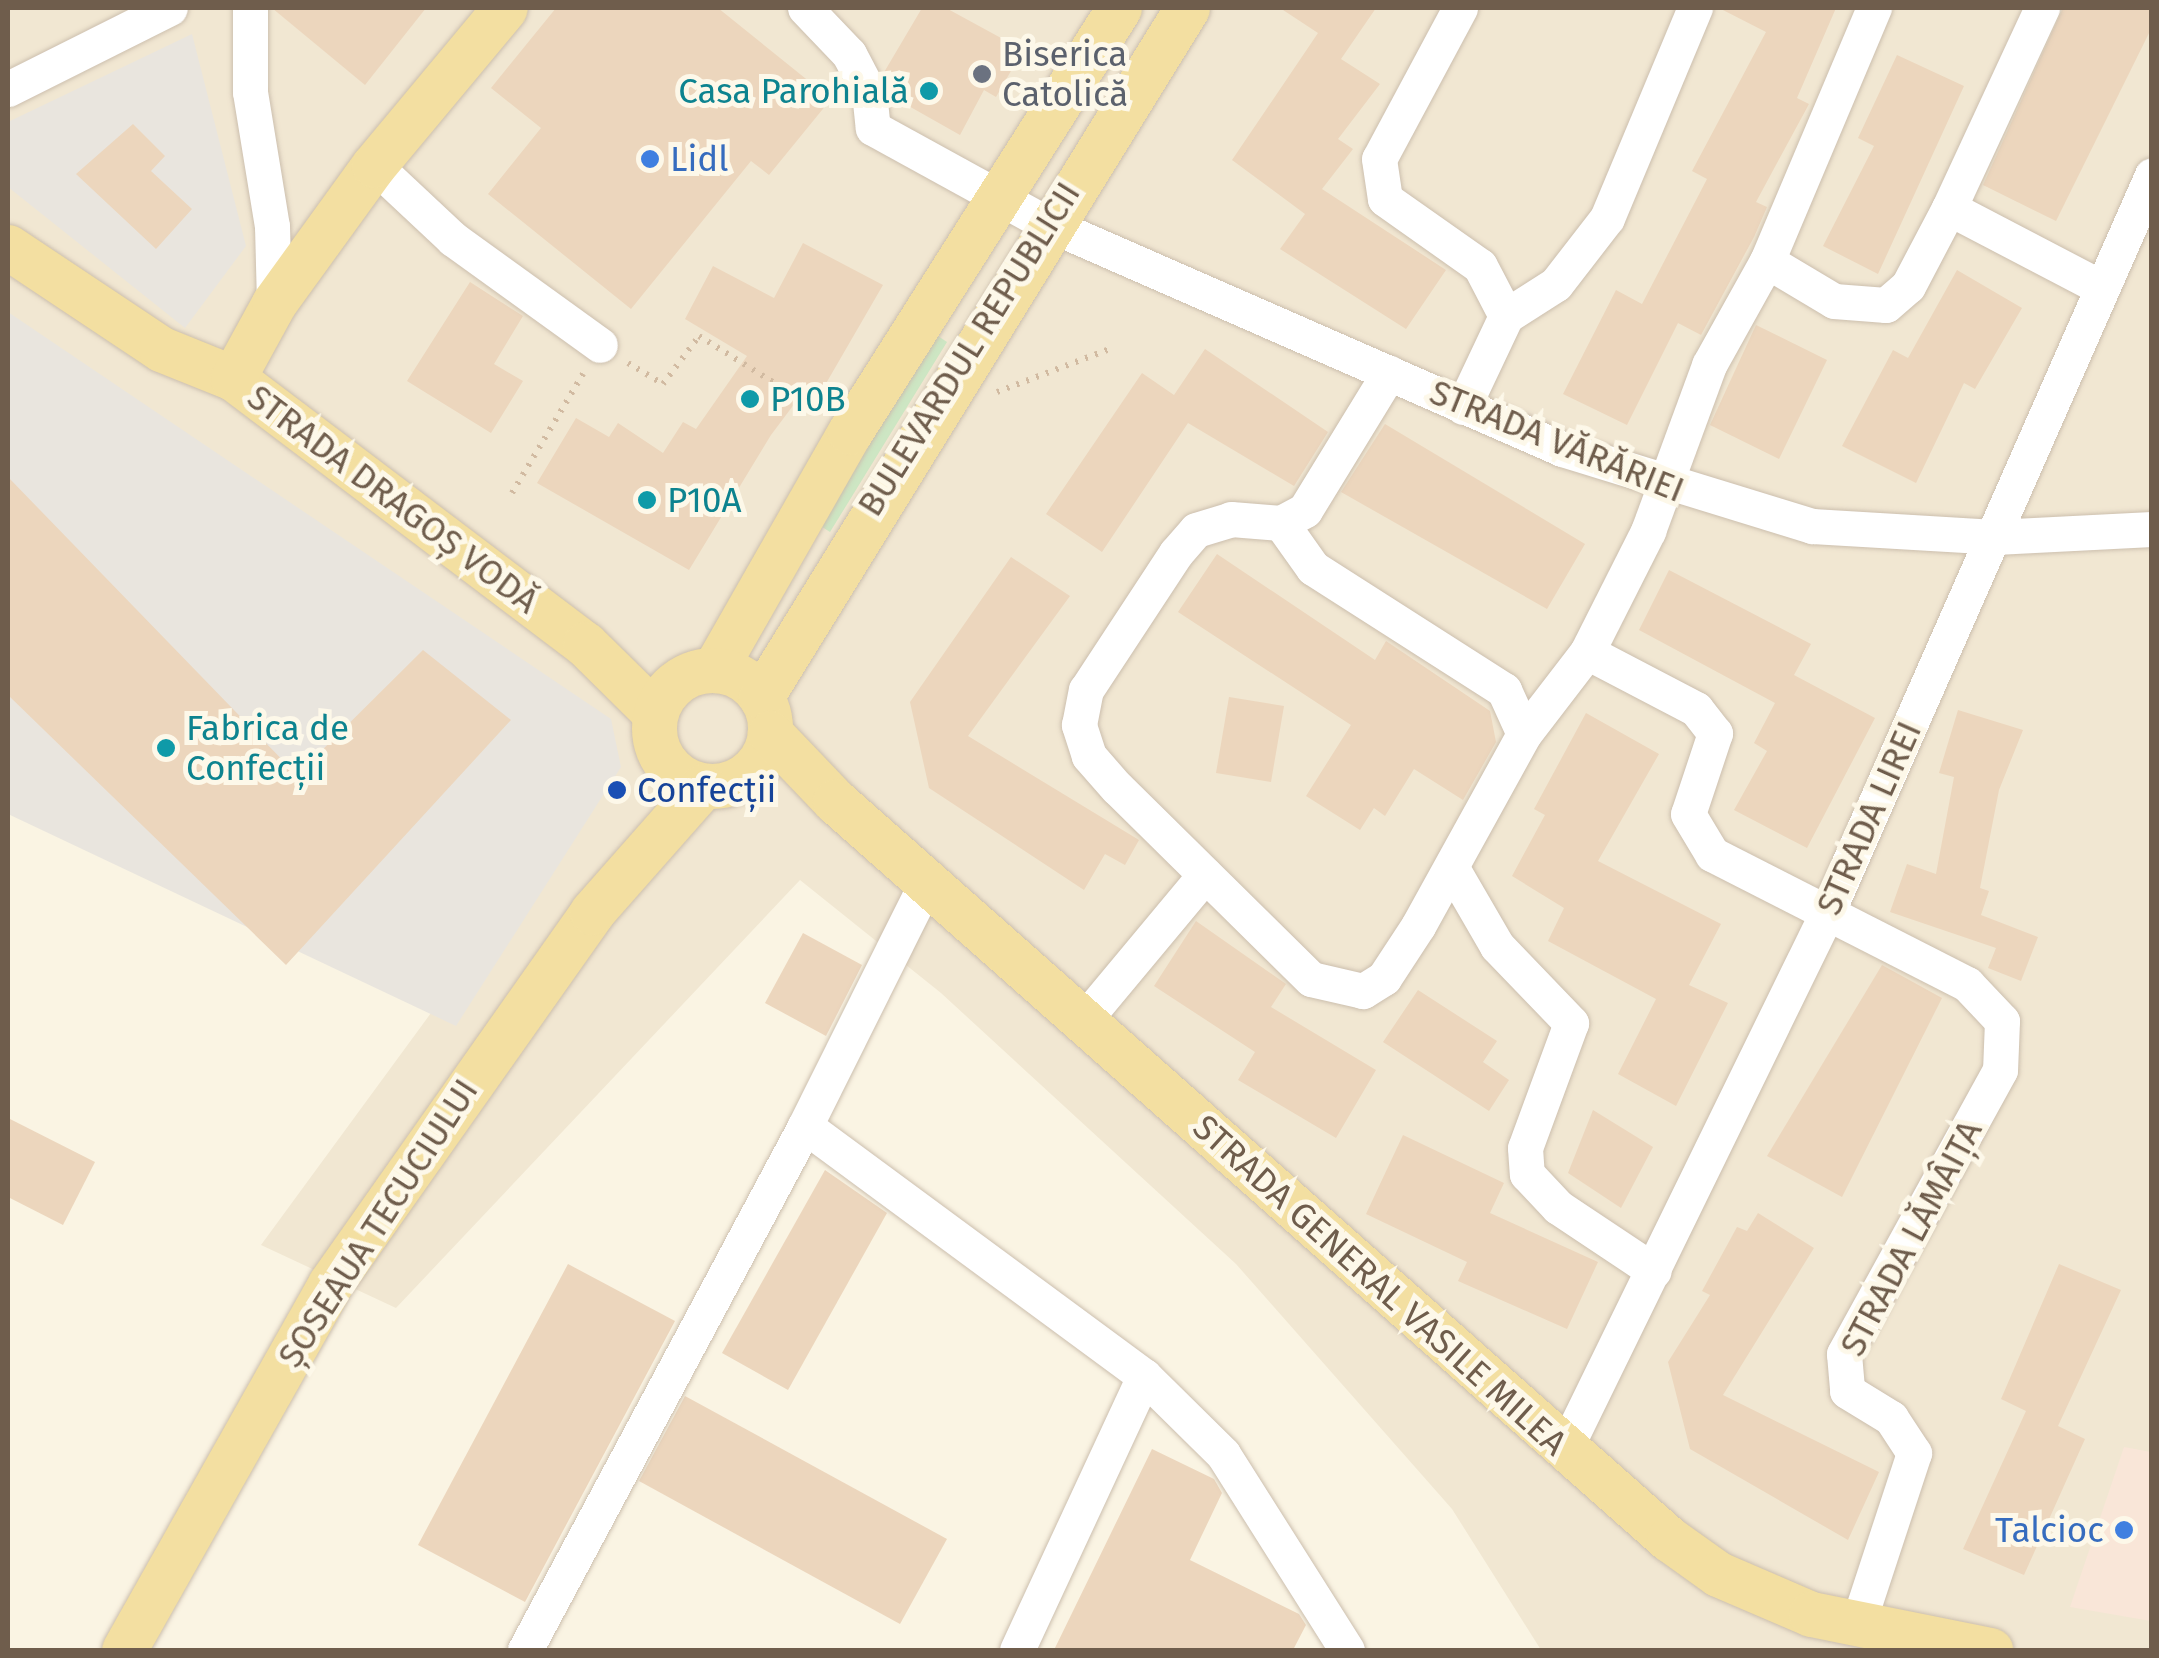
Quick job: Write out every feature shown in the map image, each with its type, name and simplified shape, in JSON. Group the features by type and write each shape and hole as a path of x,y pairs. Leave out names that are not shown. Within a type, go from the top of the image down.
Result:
{"main road":[{"name":"STRADA DRAGOȘ VODĂ","path":"504,8 374,165 274,303 233,378 586,644 682,688 761,734"},
{"name":"BULEVARDUL REPUBLICII","path":"682,688 1119,8"},
{"name":"BULEVARDUL REPUBLICII","path":"761,734 944,389 1046,224 1188,8"},
{"path":"8,247 160,349 233,378"},
{"path":"682,688 686,776 761,734"},
{"name":"STRADA GENERAL VASILE MILEA","path":"761,734 1564,1450 1718,1574 1857,1626 1990,1650"},
{"name":"ȘOSEAUA TECUCIULUI","path":"124,1650 330,1284 686,776"}],"street":[{"path":"8,89 170,8"},
{"path":"250,8 250,92 272,226 274,303"},
{"path":"805,8 842,19"},
{"path":"1460,8 1379,160 1384,199 1480,266 1506,316"},
{"path":"1463,407 1506,316 1556,284 1607,218 1696,8"},
{"path":"1389,373 1305,510 1281,523 1231,519 1196,530 1086,690 1079,725 1089,756 1204,875 1311,979 1340,992 1384,978 1453,870 1524,734 1588,652 1666,488 1710,364 1767,260 1874,8"},
{"path":"1767,260 1834,300 1886,305 1908,286 1949,208 2042,8"},
{"name":"STRADA VĂRĂRIEI","path":"842,19 869,92 873,128 1046,224 1463,407 1666,488 1812,526 1995,538 2152,529"},
{"path":"374,165 453,239 600,344"},
{"name":"STRADA LIREI","path":"1564,1450 1826,913 2152,176"},
{"path":"1949,208 2100,287"},
{"path":"1281,523 1313,568 1504,690 1524,734"},
{"path":"1588,652 1696,708 1715,733 1688,814 1696,837 1826,913"},
{"path":"1453,870 1497,946 1571,1023 1525,1148 1528,1174 1558,1206 1654,1270"},
{"path":"1084,1020 1204,875"},
{"path":"525,1650 805,1126 928,879"},
{"name":"STRADA LĂMÂIȚA","path":"1826,913 1966,984 2002,1021 2007,1047 1844,1354 1848,1391 1891,1418 1914,1453 1857,1626"},
{"path":"805,1126 1144,1376 1223,1454 1347,1650"},
{"path":"1017,1650 1144,1376"}],"path":[{"path":"512,493 600,344 662,384 699,336 810,405"},
{"path":"944,389 977,400 1112,348"}],"shaded area":[{"path":"8,8 2151,8 2151,1650 1541,1650 1452,1509 1236,1264 941,993 800,880 396,1308 261,1245 609,770 8,340"},
{"path":"192,34 246,246 185,328 8,187 8,122"},
{"path":"8,312 611,719 621,767 456,1026 8,814"},
{"name":"Talcioc","path":"2124,1447 2151,1452 2151,1621 2070,1607"}],"green space":[{"path":"932,332 947,342 830,532 816,523"}],"building":[{"path":"272,8 426,8 365,85"},
{"name":"Lidl","path":"556,8 718,8 831,99 769,175 751,161 631,309 488,194 541,128 491,88"},
{"path":"922,8 946,8 1023,50 996,97 984,90 960,135 891,96 883,74"},
{"path":"1280,8 1376,8 1341,59 1380,84 1338,139 1353,149 1322,189 1446,270 1406,329 1280,249 1305,214 1232,160 1318,33"},
{"path":"1719,8 1836,8 1797,98 1809,104 1756,202 1767,207 1754,237 1701,335 1678,323 1627,425 1563,394 1616,290 1642,304 1707,179 1692,171 1766,32"},
{"path":"2063,8 2152,8 2152,27 2056,221 1983,185"},
{"path":"1897,55 1964,86 1878,274 1823,246 1874,146 1858,138"},
{"path":"133,124 165,156 151,171 192,209 156,249 76,174"},
{"path":"803,243 883,285 817,399 804,391 771,435 689,570 537,483 576,418 609,437 618,423 663,453 683,422 696,429 747,356 685,319 713,266 774,298"},
{"path":"1957,270 2022,308 1975,389 1964,383 1916,483 1842,446 1893,350 1908,358"},
{"path":"470,282 523,316 494,364 523,381 491,433 407,381"},
{"path":"1756,325 1827,360 1779,459 1710,425"},
{"path":"1205,349 1328,432 1294,486 1188,423 1102,552 1046,514 1142,373 1174,395"},
{"path":"1385,424 1585,544 1547,609 1341,492"},
{"name":"Fabrica de Confecții","path":"8,477 297,775 423,650 511,720 286,965 8,695"},
{"path":"1217,554 1375,660 1386,641 1490,711 1496,742 1463,800 1414,769 1385,816 1374,808 1360,830 1306,796 1351,725 1178,612"},
{"path":"1011,557 1070,596 968,736 1139,840 1125,865 1105,854 1084,890 929,788 910,702"},
{"path":"1669,570 1811,644 1794,675 1875,718 1807,848 1734,810 1767,751 1754,743 1775,703 1639,630"},
{"path":"1229,697 1284,706 1271,782 1216,773"},
{"path":"1958,710 2023,730 1999,790 1980,888 1989,891 1981,915 2038,937 2021,981 1988,968 1996,948 1890,912 1907,864 1936,874 1954,777 1939,773"},
{"path":"1586,713 1659,754 1598,861 1721,924 1689,985 1728,1003 1676,1106 1618,1074 1656,999 1548,941 1564,908 1512,876 1545,815 1534,809"},
{"path":"1196,921 1286,984 1271,1007 1376,1070 1336,1138 1238,1080 1255,1052 1154,986"},
{"path":"803,933 862,965 826,1036 765,1003"},
{"path":"1882,965 1942,998 1842,1197 1767,1156"},
{"path":"1418,990 1497,1041 1483,1062 1509,1080 1489,1111 1383,1042"},
{"path":"1593,1110 1653,1147 1621,1208 1568,1173"},
{"path":"8,1118 95,1162 63,1225 8,1197"},
{"path":"1403,1135 1504,1183 1490,1213 1598,1262 1567,1329 1458,1281 1467,1262 1366,1214"},
{"path":"825,1170 887,1213 788,1390 722,1353"},
{"path":"1758,1213 1814,1248 1723,1395 1879,1472 1848,1540 1690,1449 1668,1362 1710,1295 1702,1291 1737,1227 1747,1231"},
{"path":"568,1264 675,1321 525,1602 418,1545"},
{"path":"2059,1264 2121,1290 2058,1426 2085,1439 2024,1575 1963,1549 2026,1411 2001,1399"},
{"path":"685,1396 947,1539 900,1624 639,1481"},
{"path":"1152,1449 1214,1479 1222,1493 1190,1560 1299,1614 1306,1625 1293,1650 1054,1650"}],"place":[{"name":"Biserica Catolică","path":"982,74"},
{"name":"Casa Parohială","path":"929,91"},
{"name":"Lidl","path":"650,159"},
{"name":"P10B","path":"750,399"},
{"name":"P10A","path":"647,500"},
{"name":"Fabrica de Confecții","path":"166,748"},
{"name":"Confecții","path":"617,790"},
{"name":"Talcioc","path":"2124,1530"}]}
